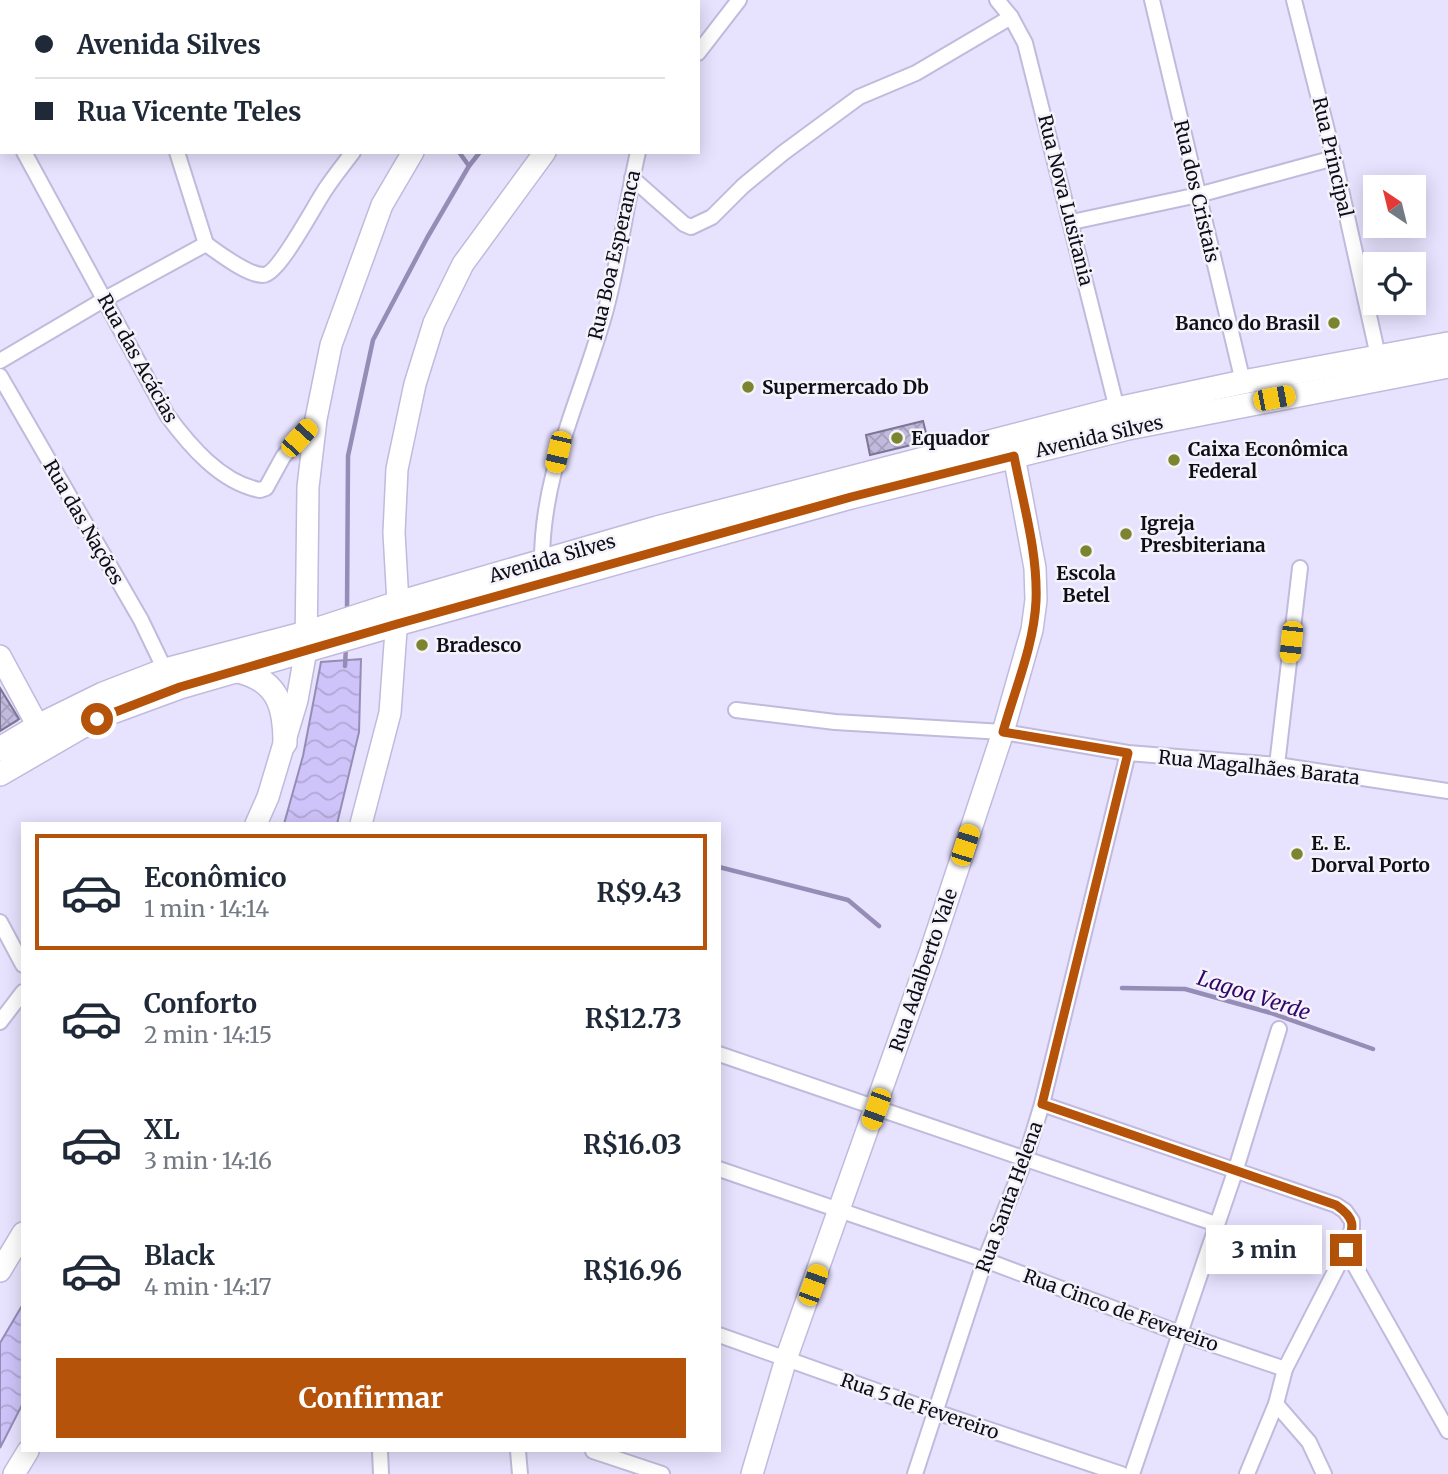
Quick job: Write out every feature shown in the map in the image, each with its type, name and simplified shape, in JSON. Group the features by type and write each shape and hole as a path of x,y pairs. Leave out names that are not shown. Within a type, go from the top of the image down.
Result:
{"main road":[{"name":"Avenida Silves","path":"398,614 542,561 657,528 1117,408 1448,344"},
{"name":"Avenida Silves","path":"0,774 43,736 103,695 165,670 311,640 398,614 1128,428 1448,366"},
{"name":"Avenida Silves","path":"0,749 180,687 238,671 311,640"},
{"path":"238,671 254,675 277,696 285,722 285,743"}],"street":[{"path":"700,50 739,0"},
{"name":"Rua Nova Lusitania","path":"997,0 1011,17 1025,43 1117,408"},
{"name":"Rua dos Cristais","path":"1152,0 1242,382"},
{"name":"Rua Principal","path":"1294,0 1334,158 1378,356"},
{"path":"632,178 684,224 691,227 700,225 712,217 743,186 859,97 916,73 1011,17"},
{"name":"Rua das Acácias","path":"25,154 174,423 186,440 210,463 235,480 257,490 266,488 283,457 316,419"},
{"path":"178,154 206,244 237,264 261,275 271,272 352,154"},
{"path":"257,822 268,797 298,700 311,640 308,487 316,419 331,345 382,205 412,154"},
{"path":"362,822 390,713 398,614 394,533 397,470 415,384 430,335 463,264 544,154"},
{"name":"Rua Boa Esperanca","path":"542,561 546,503 558,452 606,309 638,154"},
{"path":"1072,222 1198,195 1334,158"},
{"path":"0,361 206,244"},
{"name":"Rua das Nações","path":"0,376 131,603 165,670"},
{"name":"Rua Adalberto Vale","path":"752,1474 786,1359 876,1109 1003,732 1032,630 1036,600 1035,568 1014,456"},
{"path":"1277,765 1300,568"},
{"path":"0,656 43,736"},
{"name":"Rua Magalhães Barata","path":"736,710 835,722 1003,732 1128,753 1277,765 1448,791"},
{"name":"Rua Santa Helena","path":"915,1474 985,1260 1025,1160 1042,1104 1128,753"},
{"path":"0,922 21,961"},
{"path":"0,1022 21,995"},
{"path":"1132,1474 1235,1172 1279,1029"},
{"path":"721,1055 1216,1224"},
{"path":"1042,1104 1336,1205 1345,1211 1352,1221 1346,1250 1285,1368 1276,1404 1247,1474"},
{"name":"Rua Cinco de Fevereiro","path":"721,1170 985,1260 1179,1333 1285,1368"},
{"path":"0,1271 21,1236"},
{"path":"1346,1250 1448,1431"},
{"name":"Rua 5 de Fevereiro","path":"721,1336 1121,1474"},
{"path":"1276,1404 1309,1443 1324,1474"},
{"path":"14,1474 27,1452"},
{"path":"380,1452 381,1474"},
{"path":"518,1452 520,1474"},
{"path":"596,1452 662,1474"}],"water":[{"path":"361,659 359,732 337,822 285,822 303,756 321,662"},
{"path":"21,1307 21,1407 0,1448 0,1343"}],"building":[{"name":"Equador","path":"923,421 928,441 870,455 866,435"},
{"path":"0,688 19,719 0,731"}],"waterway":[{"path":"460,154 469,166"},
{"path":"347,613 348,456 373,340 427,238 478,154"},
{"path":"345,666 346,646"},
{"name":"Lagoa Verde","path":"721,868 848,900 879,926"},
{"name":"Lagoa Verde","path":"1122,988 1185,989 1271,1013 1373,1049"}],"place":[{"name":"Banco do Brasil","path":"1334,323"},
{"name":"Supermercado Db","path":"748,387"},
{"name":"Equador","path":"897,438"},
{"name":"Caixa Econômica Federal","path":"1174,460"},
{"name":"Igreja Presbiteriana","path":"1126,534"},
{"name":"Escola Betel","path":"1086,551"},
{"name":"Bradesco","path":"422,645"},
{"name":"E. E. Dorval Porto","path":"1297,854"}],"route":[{"path":"97,719 180,687 397,624 851,497 1014,456 1035,568 1036,600 1032,630 1003,732 1128,753 1042,1104 1336,1205 1345,1211 1352,1221 1346,1250"}]}
